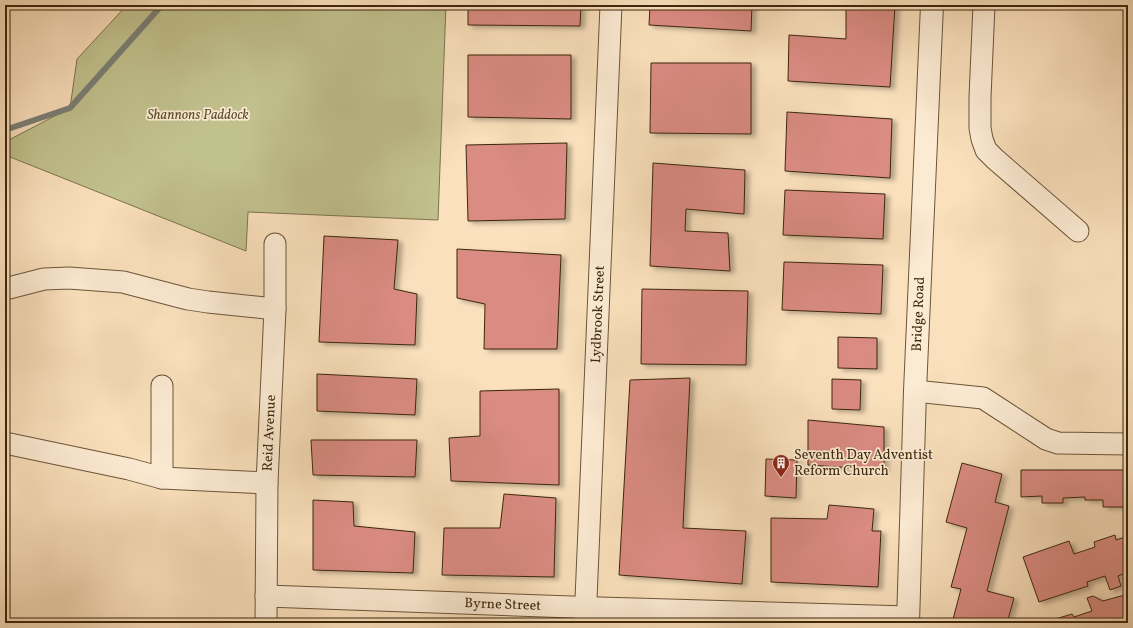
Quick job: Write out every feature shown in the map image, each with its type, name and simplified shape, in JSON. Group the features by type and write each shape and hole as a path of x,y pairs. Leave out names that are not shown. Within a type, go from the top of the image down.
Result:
{"street":[{"name":"Lydbrook Street","path":"585,615 611,5"},
{"name":"Bridge Road","path":"908,620 915,391 932,5"},
{"path":"984,5 980,116 982,139 986,150 1078,231"},
{"name":"Reid Avenue","path":"266,623 268,483 275,309 275,244"},
{"path":"5,289 44,279 69,278 123,282 188,299 275,309"},
{"path":"162,386 162,478"},
{"path":"915,391 983,398 1046,439 1058,443 1128,444"},
{"path":"5,443 128,469 162,478 268,483"},
{"name":"Byrne Street","path":"266,596 585,615 908,620"}],"green space":[{"name":"Shannons Paddock","path":"127,5 446,5 438,220 248,212 246,251 5,155 5,142 70,108 77,59"}],"building":[{"path":"468,5 581,5 580,26 468,25"},
{"path":"650,5 752,5 751,31 649,25"},
{"path":"846,5 895,5 890,87 788,81 789,35 846,39"},
{"path":"468,55 571,55 571,119 468,117"},
{"path":"651,63 751,63 751,134 650,133"},
{"path":"787,112 892,119 890,178 785,171"},
{"path":"567,143 565,219 468,221 466,145"},
{"path":"653,163 745,170 744,214 686,209 685,231 728,233 730,271 650,266"},
{"path":"785,190 885,194 883,239 783,235"},
{"path":"324,236 398,240 394,289 417,294 415,345 319,342"},
{"path":"457,249 561,255 557,349 484,349 485,304 457,298"},
{"path":"784,262 883,265 881,314 782,310"},
{"path":"642,289 748,291 746,365 641,364"},
{"path":"838,337 877,338 877,369 838,368"},
{"path":"317,374 417,379 415,415 317,411"},
{"path":"690,378 683,528 746,531 742,584 619,575 630,380"},
{"path":"832,379 861,380 860,410 832,409"},
{"path":"559,389 559,485 451,481 449,438 480,436 480,391"},
{"path":"808,420 884,427 884,470 808,465"},
{"path":"311,440 417,440 415,477 313,475"},
{"name":"Seventh Day Adventist Reform Church","path":"766,459 797,460 796,498 765,496"},
{"path":"962,463 1002,474 995,502 1009,506 987,591 1014,598 1007,623 952,623 961,589 951,587 967,528 946,522"},
{"path":"1021,470 1128,470 1128,507 1103,507 1103,500 1085,500 1085,497 1063,498 1063,503 1042,503 1042,496 1021,497"},
{"path":"504,494 556,498 554,577 442,575 444,528 500,528"},
{"path":"313,500 353,502 354,526 415,532 413,573 313,570"},
{"path":"829,505 874,509 872,531 881,531 878,587 771,582 771,518 827,519"},
{"path":"1115,535 1116,540 1128,536 1128,572 1118,576 1121,586 1110,590 1105,576 1087,582 1088,586 1039,602 1023,557 1069,541 1074,554 1095,547 1094,542"},
{"path":"1128,594 1128,623 1042,623 1072,614 1074,617 1092,611 1087,598 1093,596 1103,601"}],"waterway":[{"path":"5,130 70,108 162,5"}],"place":[{"name":"Seventh Day Adventist Reform Church","path":"781,478"}]}
